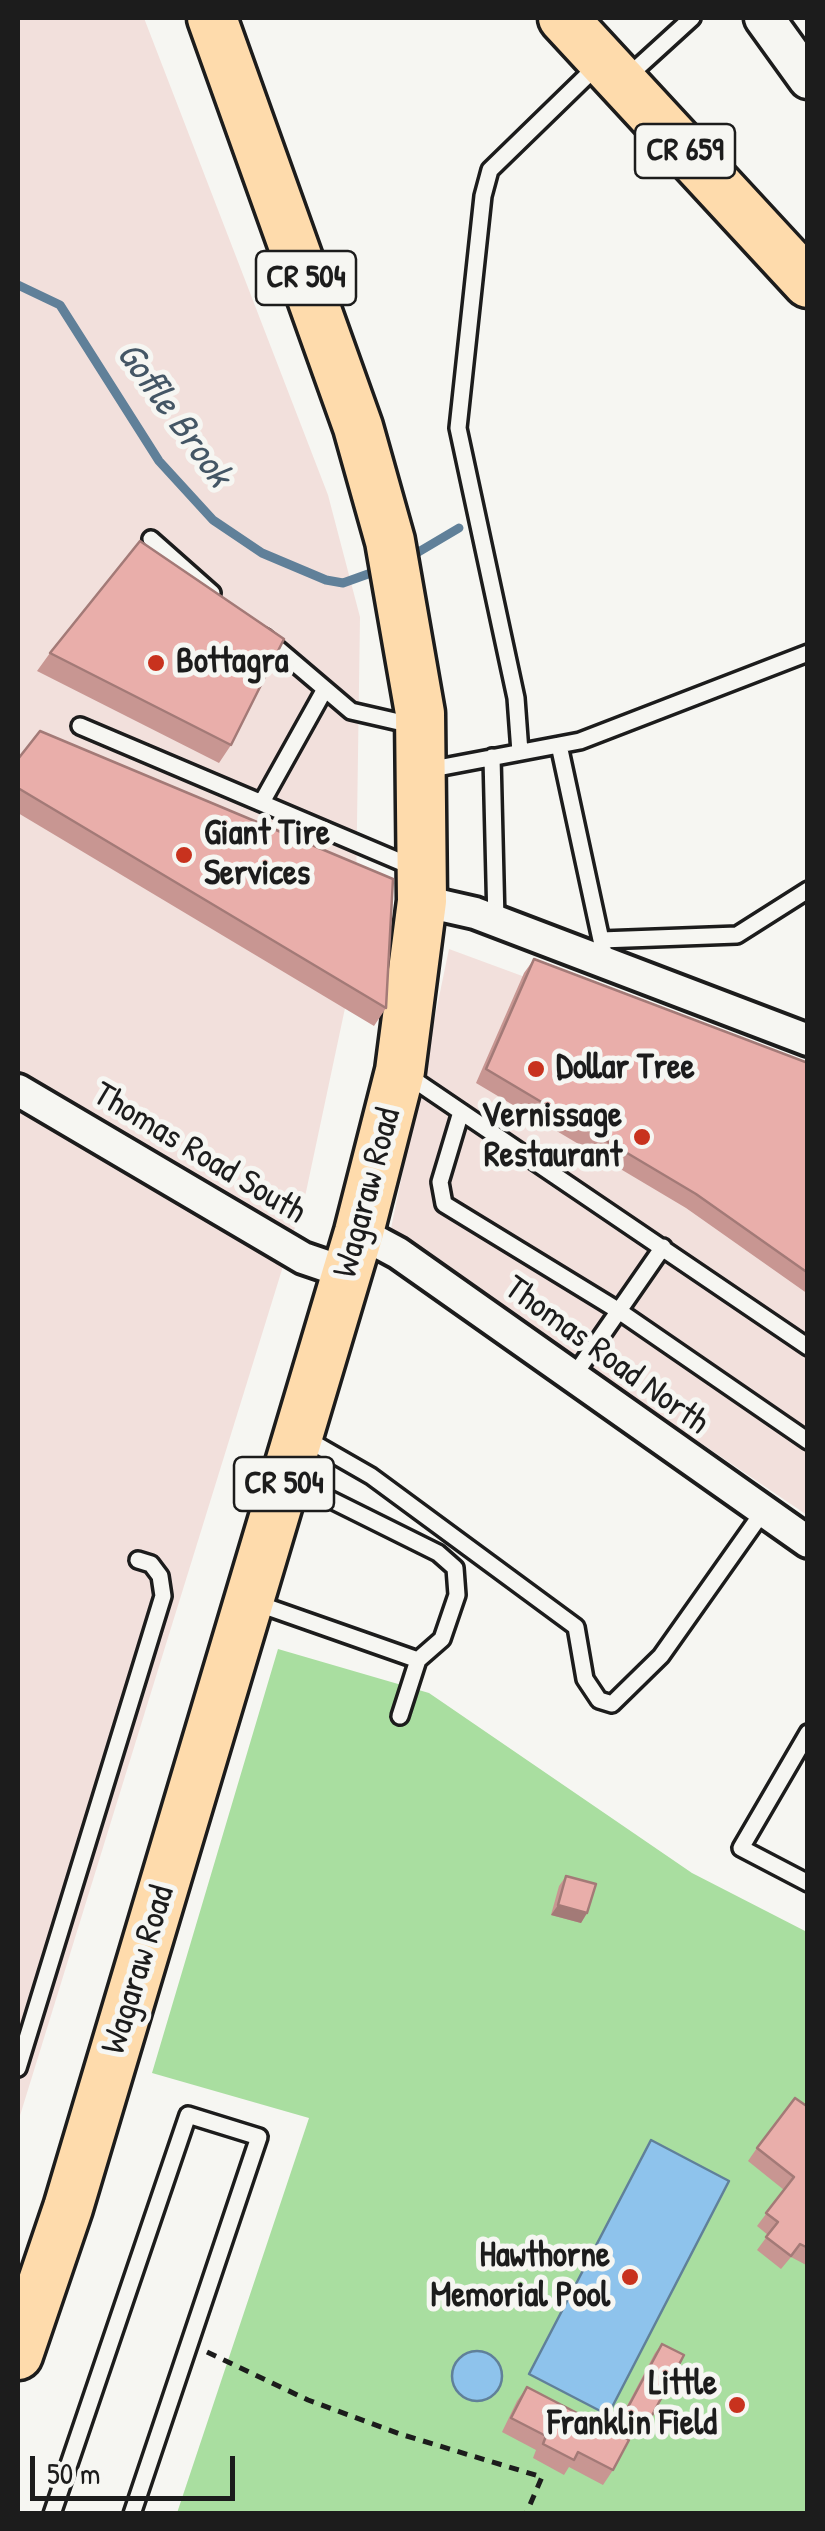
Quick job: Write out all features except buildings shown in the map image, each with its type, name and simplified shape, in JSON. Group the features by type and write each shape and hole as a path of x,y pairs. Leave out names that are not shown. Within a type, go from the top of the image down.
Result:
{"main road":[{"name":"Wagaraw Road","path":"18,2355 68,2208 353,1252 400,1071 422,886 422,749 401,592 390,541 358,427 212,18"},
{"name":"CR 659","path":"592,42 808,284"}],"street":[{"path":"764,18 808,79"},
{"path":"422,886 496,920 604,952 808,1040"},
{"name":"Thomas Road South","path":"18,1090 302,1258 353,1252"},
{"name":"Thomas Road North","path":"353,1252 398,1254 808,1542"}],"lane":[{"path":"520,752 516,698 458,428 483,196 490,170 592,42 692,18"},
{"path":"150,540 220,600"},
{"path":"248,624 351,711 422,749 492,758 559,745 808,652"},
{"path":"262,802 325,689"},
{"path":"80,726 262,802 422,886"},
{"path":"559,745 604,952 737,935 808,890"},
{"path":"492,758 496,920"},
{"path":"400,1071 808,1347"},
{"path":"461,1112 440,1182 444,1204 619,1310 808,1441"},
{"path":"572,1377 663,1247"},
{"path":"293,1456 366,1472 576,1627 585,1680 598,1700 612,1704 661,1656 762,1512"},
{"path":"293,1456 438,1552 455,1568 456,1595 442,1639 418,1660 400,1716"},
{"path":"18,2068 163,1596 160,1576 151,1564 138,1560"},
{"path":"250,1601 418,1660"},
{"path":"808,1732 742,1848 808,1884"},
{"path":"52,2514 188,2115 260,2138 132,2514"}],"path":[{"path":"190,2344 308,2400 400,2434 542,2477 526,2514"}],"shaded area":[{"path":"18,18 144,18 328,495 360,617 355,961 306,1192 18,2122"},
{"path":"449,949 807,1081 807,1515 390,1233"}],"green space":[{"path":"278,1649 429,1693 692,1873 807,1932 807,2513 177,2513 309,2118 152,2073"}],"water":[{"name":"Hawthorne Memorial Pool","path":"651,2140 729,2181 608,2415 529,2374"},
{"path":"477,2351 495,2358 502,2376 495,2394 477,2401 459,2394 452,2376 459,2358"}],"waterway":[{"name":"Goffle Brook","path":"18,285 60,305 159,461 213,520 262,553 326,580 343,583 382,569"},
{"name":"Goffle Brook","path":"410,557 459,528"}],"place":[{"name":"Bottagra","path":"156,663"},
{"name":"Giant Tire Services","path":"184,855"},
{"name":"Dollar Tree","path":"536,1069"},
{"name":"Vernissage Restaurant","path":"642,1137"},
{"name":"Hawthorne Memorial Pool","path":"630,2277"},
{"name":"Little Franklin Field","path":"737,2405"}]}
